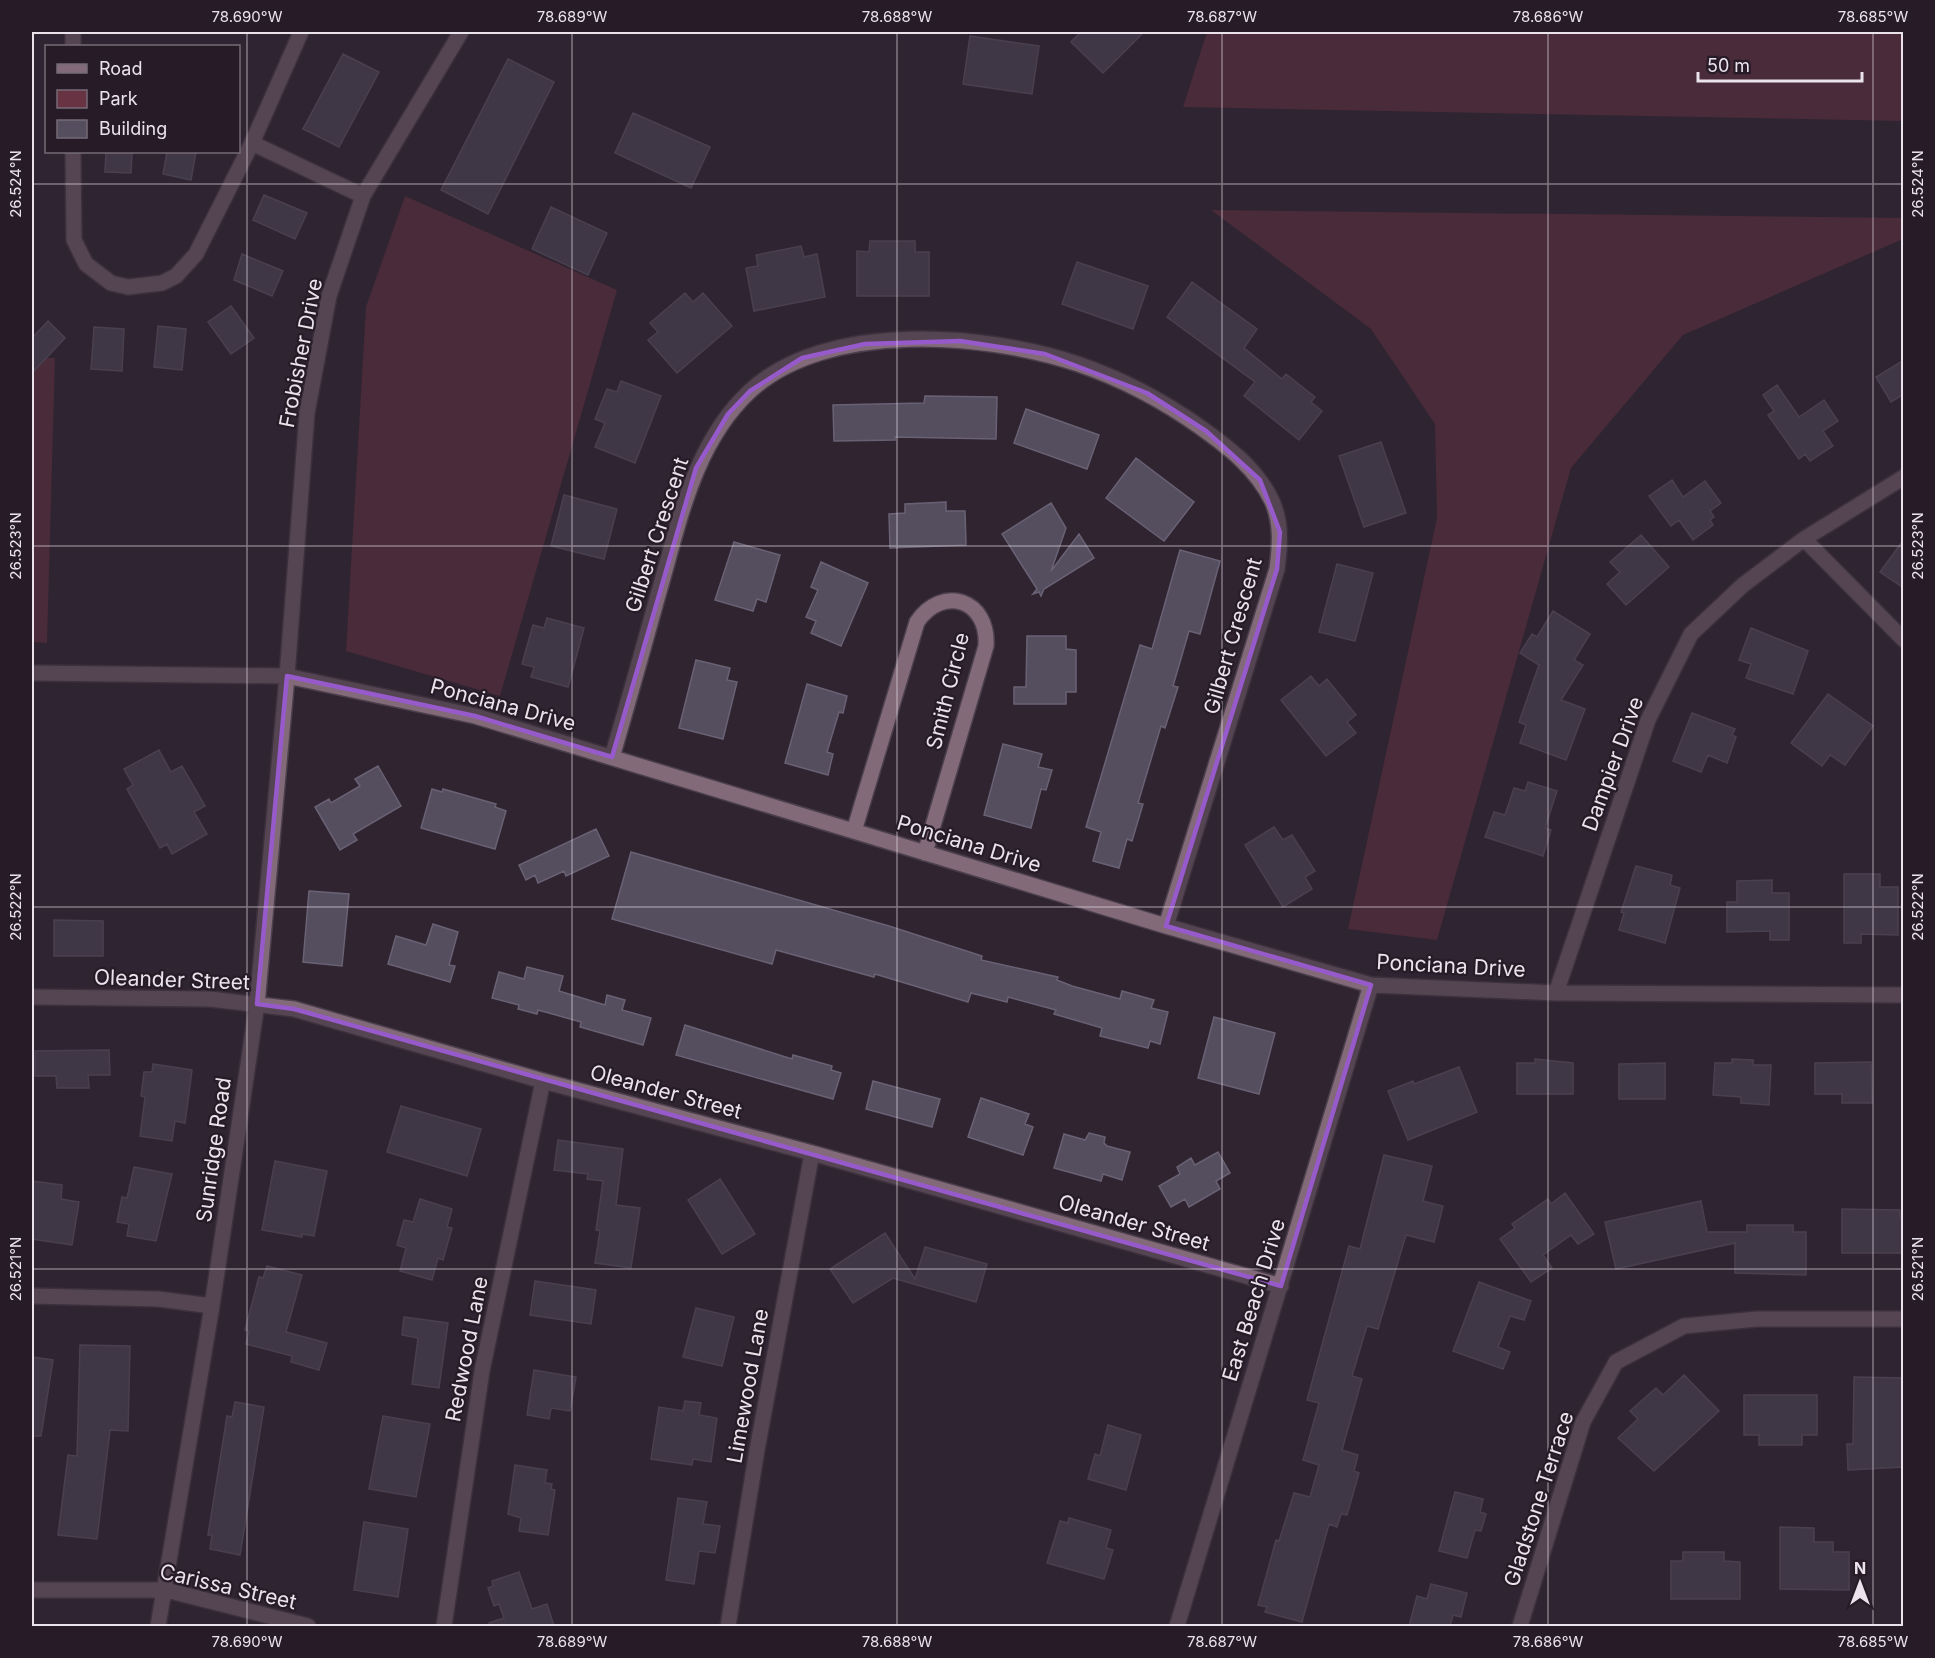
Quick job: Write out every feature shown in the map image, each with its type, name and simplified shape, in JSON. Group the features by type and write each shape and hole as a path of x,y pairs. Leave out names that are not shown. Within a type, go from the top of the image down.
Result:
{"street":[{"path":"73,153 73,228 78,251 86,264 111,283 137,286 162,283 176,276 187,266 252,143 301,32"},
{"name":"Frobisher Drive","path":"287,676 307,413 329,296 363,196 461,32"},
{"path":"252,143 363,196"},
{"name":"Gilbert Crescent","path":"612,757 696,468 728,414 750,391 771,374 802,358 865,344 898,341 984,343 1045,354 1078,364 1147,393 1179,412 1235,453 1260,480 1273,504 1280,532 1277,569 1166,926"},
{"name":"Dampier Drive","path":"1556,993 1648,720 1691,633 1743,585 1804,539 1904,477"},
{"path":"1804,539 1904,640"},
{"name":"Smith Circle","path":"854,831 917,622 934,604 950,600 961,602 973,608 982,618 987,631 986,646 925,853"},
{"name":"Ponciana Drive","path":"32,673 287,676 476,716 1166,926 1371,985 1556,993 1904,995"},
{"name":"Sunridge Road","path":"158,1626 166,1590 212,1306 257,1004 287,676"},
{"name":"East Beach Drive","path":"1177,1626 1371,985"},
{"name":"Oleander Street","path":"32,997 210,999 294,1009 543,1081 812,1153 1281,1286"},
{"name":"Redwood Lane","path":"444,1626 482,1371 543,1081"},
{"name":"Limewood Lane","path":"728,1626 757,1450 812,1153"},
{"path":"32,1296 158,1299 212,1306"},
{"name":"Gladstone Terrace","path":"1520,1626 1583,1422 1616,1362 1684,1326 1757,1319 1904,1319"},
{"name":"Carissa Street","path":"32,1590 166,1590 308,1626"}],"highlighted area":[{"path":"960,341 1045,354 1147,393 1206,431 1260,480 1280,532 1277,569 1166,926 1371,985 1281,1286 294,1009 257,1004 287,676 475,716 612,757 696,468 728,414 750,391 802,358 865,344"}],"green space":[{"path":"1207,32 1903,32 1903,121 1183,107"},
{"path":"405,196 617,290 500,696 346,651 366,307"},
{"path":"1211,210 1903,218 1903,239 1683,335 1571,468 1437,940 1348,929 1437,518 1435,424 1371,329"},
{"path":"32,358 55,358 47,643 32,642"}],"building":[{"path":"1081,32 1144,32 1103,73 1071,42"},
{"path":"970,36 1039,46 1032,94 963,84"},
{"path":"343,54 379,72 339,147 303,129"},
{"path":"508,59 554,82 488,214 441,190"},
{"path":"633,113 710,147 691,188 615,153"},
{"path":"106,153 132,153 131,173 105,172"},
{"path":"167,153 196,153 191,180 163,174"},
{"path":"264,195 307,213 295,239 253,220"},
{"path":"551,207 607,233 588,275 532,249"},
{"path":"870,241 915,241 915,252 929,252 929,296 857,296 857,251 869,252"},
{"path":"801,246 804,257 817,254 825,297 754,311 746,268 758,266 756,255"},
{"path":"242,254 283,271 272,296 234,280"},
{"path":"1077,262 1148,286 1133,329 1062,304"},
{"path":"1192,282 1257,329 1244,348 1282,379 1286,374 1315,397 1311,402 1322,411 1299,440 1244,396 1255,382 1167,317"},
{"path":"685,293 693,302 703,293 732,326 677,373 648,340 658,332 650,323"},
{"path":"231,306 254,338 231,354 208,322"},
{"path":"48,321 65,338 32,373 32,338"},
{"path":"158,326 186,329 182,370 154,367"},
{"path":"94,327 124,329 122,371 91,369"},
{"path":"1904,360 1904,394 1891,402 1876,377"},
{"path":"621,381 661,396 635,463 595,447 605,423 595,419 607,389 617,392"},
{"path":"1777,385 1799,417 1824,400 1838,421 1823,431 1833,446 1810,461 1805,454 1799,459 1768,415 1774,411 1763,395"},
{"path":"925,396 997,397 996,439 895,437 895,440 834,441 833,405 924,403"},
{"path":"1026,409 1099,435 1087,469 1014,443"},
{"path":"1381,442 1406,513 1364,527 1339,456"},
{"path":"1136,458 1194,502 1164,541 1106,498"},
{"path":"1672,480 1683,497 1705,481 1721,503 1710,511 1714,517 1710,520 1713,525 1693,540 1679,520 1671,526 1649,496"},
{"path":"564,495 617,509 604,559 551,546"},
{"path":"946,502 946,511 965,511 966,545 890,548 889,514 905,513 905,504"},
{"path":"1051,503 1066,528 1051,571 1079,534 1094,558 1044,589 1041,596 1039,592 1033,594 1037,589 1002,534"},
{"path":"1641,535 1669,567 1626,605 1607,584 1620,572 1610,562"},
{"path":"1904,539 1904,588 1880,572"},
{"path":"734,542 780,555 766,602 757,599 753,611 715,600"},
{"path":"1180,550 1220,561 1200,634 1189,631 1173,686 1178,687 1165,728 1161,726 1138,803 1143,804 1132,841 1127,839 1119,868 1093,861 1101,832 1086,827 1140,645 1152,649"},
{"path":"821,562 868,583 841,646 811,633 816,621 806,617 818,590 811,587"},
{"path":"1337,564 1373,573 1355,641 1319,632"},
{"path":"1553,611 1590,634 1574,660 1583,665 1561,700 1585,709 1566,760 1520,743 1526,725 1519,722 1539,665 1520,653 1532,634 1537,637"},
{"path":"547,618 584,628 568,687 531,677 534,667 522,664 533,625 544,628"},
{"path":"1751,628 1808,651 1793,694 1746,678 1751,664 1739,660"},
{"path":"1027,636 1066,636 1066,649 1076,650 1076,692 1066,692 1066,704 1014,704 1014,687 1026,687"},
{"path":"696,660 730,668 727,680 737,682 723,739 679,728"},
{"path":"1311,676 1319,686 1327,679 1356,715 1347,722 1356,733 1326,756 1281,700"},
{"path":"807,684 847,696 843,713 839,712 827,752 833,754 828,775 785,763"},
{"path":"1828,694 1873,726 1845,765 1830,755 1822,766 1791,743"},
{"path":"1692,713 1735,729 1732,735 1736,737 1727,763 1708,755 1701,772 1673,761"},
{"path":"1003,744 1042,754 1038,767 1052,770 1046,790 1041,789 1031,828 984,815"},
{"path":"159,750 171,772 182,766 205,806 194,812 207,834 172,854 167,844 160,848 127,789 133,785 124,769"},
{"path":"378,766 401,806 353,834 357,840 340,850 315,807 329,799 331,803 360,786 355,779"},
{"path":"1528,782 1557,791 1545,828 1551,830 1543,856 1485,837 1494,812 1505,815 1514,788 1525,791"},
{"path":"432,789 442,792 443,789 496,804 495,807 506,811 495,849 421,828"},
{"path":"1274,827 1283,840 1292,835 1315,871 1305,877 1312,889 1283,907 1245,845"},
{"path":"596,829 609,856 566,876 564,871 538,883 535,875 526,880 519,865"},
{"path":"631,852 889,926 982,956 981,960 1058,977 1057,980 1072,986 1120,999 1122,991 1154,1000 1151,1008 1168,1012 1160,1044 1150,1041 1148,1048 1100,1036 1102,1028 1054,1014 1056,1010 1008,997 1007,1002 971,993 968,1002 875,974 874,977 776,950 772,964 612,919"},
{"path":"1636,866 1672,875 1670,885 1680,888 1665,943 1619,930 1624,913 1621,912"},
{"path":"1844,874 1880,874 1880,887 1898,887 1898,935 1861,934 1861,943 1844,943"},
{"path":"1772,880 1772,893 1789,893 1789,940 1770,940 1770,931 1727,932 1727,902 1737,902 1737,881"},
{"path":"309,891 349,894 342,966 303,962"},
{"path":"54,920 103,921 103,956 54,956"},
{"path":"433,924 458,932 449,965 455,966 450,982 388,964 396,936 426,945"},
{"path":"527,967 563,976 559,991 605,1005 607,995 625,1000 622,1010 651,1018 643,1045 580,1027 581,1022 538,1010 537,1014 518,1009 519,1005 492,998 499,972 524,979"},
{"path":"1214,1017 1275,1033 1259,1094 1198,1078"},
{"path":"685,1025 792,1059 793,1055 832,1066 831,1070 841,1073 833,1099 676,1055"},
{"path":"109,1050 110,1075 88,1075 89,1088 57,1088 56,1076 35,1076 35,1051"},
{"path":"1535,1059 1573,1063 1573,1094 1517,1094 1517,1063 1535,1063"},
{"path":"1732,1059 1753,1060 1753,1065 1771,1065 1769,1105 1741,1103 1741,1097 1713,1095 1715,1063 1732,1063"},
{"path":"1871,1062 1872,1103 1842,1103 1842,1094 1815,1094 1815,1063"},
{"path":"1665,1063 1665,1099 1619,1099 1619,1064"},
{"path":"153,1064 192,1070 185,1123 175,1121 172,1141 140,1136 145,1097 141,1096 144,1072 152,1072"},
{"path":"1459,1067 1477,1112 1408,1140 1388,1091"},
{"path":"873,1081 940,1099 932,1127 866,1109"},
{"path":"981,1098 1029,1114 1025,1124 1033,1127 1023,1155 968,1137"},
{"path":"401,1106 481,1129 467,1176 387,1152"},
{"path":"1089,1133 1105,1137 1104,1143 1107,1146 1130,1152 1122,1180 1103,1174 1101,1181 1054,1168 1064,1134 1085,1140"},
{"path":"558,1140 623,1149 616,1205 640,1208 631,1268 595,1263 600,1231 596,1230 603,1181 587,1179 588,1174 554,1170"},
{"path":"1218,1152 1230,1173 1216,1181 1220,1189 1189,1207 1185,1199 1171,1207 1159,1186 1180,1174 1177,1167 1191,1158 1195,1165"},
{"path":"1384,1155 1432,1166 1423,1201 1443,1206 1434,1242 1406,1235 1378,1329 1367,1326 1352,1376 1362,1379 1342,1450 1358,1455 1354,1471 1359,1473 1347,1515 1341,1514 1337,1527 1329,1524 1302,1622 1265,1612 1267,1607 1258,1605 1276,1540 1279,1541 1294,1493 1310,1497 1319,1465 1303,1460 1319,1403 1307,1400 1349,1246 1360,1249"},
{"path":"275,1161 327,1171 314,1236 302,1234 302,1237 262,1230"},
{"path":"134,1167 172,1174 156,1241 127,1236 129,1224 117,1222 122,1197 127,1198"},
{"path":"720,1179 755,1234 722,1254 688,1200"},
{"path":"32,1181 62,1185 61,1199 79,1202 72,1245 32,1239"},
{"path":"1565,1193 1594,1234 1578,1244 1571,1235 1543,1255 1552,1268 1531,1282 1500,1239 1515,1228 1512,1224 1548,1199 1551,1204"},
{"path":"420,1199 452,1209 447,1227 452,1228 443,1260 438,1258 432,1280 400,1271 406,1248 397,1245 404,1220 413,1222"},
{"path":"1701,1201 1707,1232 1747,1232 1747,1225 1793,1225 1793,1232 1806,1232 1806,1275 1735,1273 1735,1243 1616,1269 1605,1222"},
{"path":"1842,1209 1900,1210 1900,1218 1904,1218 1904,1253 1842,1253"},
{"path":"885,1233 915,1279 925,1247 987,1264 976,1302 893,1278 853,1303 830,1269"},
{"path":"267,1266 302,1275 286,1332 327,1343 319,1370 291,1362 292,1356 246,1344 249,1331 245,1330 259,1277 263,1278"},
{"path":"535,1281 596,1290 591,1324 530,1315"},
{"path":"1479,1282 1531,1301 1524,1320 1510,1316 1498,1347 1510,1352 1503,1369 1453,1351"},
{"path":"696,1308 734,1317 722,1366 683,1357"},
{"path":"404,1317 448,1323 439,1388 412,1384 418,1338 402,1335"},
{"path":"80,1345 130,1346 128,1431 110,1430 97,1539 58,1535 68,1455 77,1456"},
{"path":"32,1357 53,1360 41,1436 32,1436"},
{"path":"534,1370 576,1377 570,1411 551,1408 549,1419 527,1415"},
{"path":"1684,1375 1719,1411 1654,1471 1618,1438 1638,1419 1630,1411 1656,1388 1663,1395"},
{"path":"1854,1377 1904,1378 1904,1467 1848,1470 1847,1444 1853,1444"},
{"path":"1744,1395 1817,1395 1817,1435 1802,1435 1802,1445 1759,1445 1759,1435 1744,1435"},
{"path":"685,1401 701,1403 699,1415 717,1418 711,1462 693,1459 692,1465 651,1459 659,1407 683,1411"},
{"path":"235,1402 264,1407 240,1555 210,1549 212,1535 208,1535 227,1416 232,1417"},
{"path":"383,1416 430,1424 416,1497 369,1489"},
{"path":"1108,1425 1141,1435 1126,1490 1088,1479 1095,1454 1100,1456"},
{"path":"515,1465 547,1470 545,1483 552,1484 551,1489 555,1490 548,1535 519,1531 521,1518 508,1514"},
{"path":"1455,1492 1483,1499 1480,1512 1486,1514 1481,1531 1475,1530 1467,1558 1439,1551"},
{"path":"678,1498 707,1502 703,1524 720,1526 715,1553 699,1551 694,1584 666,1580"},
{"path":"1069,1518 1111,1530 1106,1548 1113,1550 1104,1579 1047,1563 1060,1521 1068,1523"},
{"path":"364,1522 408,1529 398,1597 354,1590"},
{"path":"1780,1527 1814,1528 1814,1542 1833,1542 1833,1552 1849,1552 1849,1590 1780,1589"},
{"path":"1683,1552 1724,1552 1724,1561 1740,1562 1740,1599 1671,1599 1671,1561 1683,1561"},
{"path":"519,1572 532,1609 547,1604 554,1626 490,1626 489,1623 504,1618 499,1604 494,1606 488,1588 493,1586 492,1581"},
{"path":"1431,1584 1467,1593 1461,1617 1453,1615 1450,1626 1409,1626 1417,1596 1427,1599"}]}
